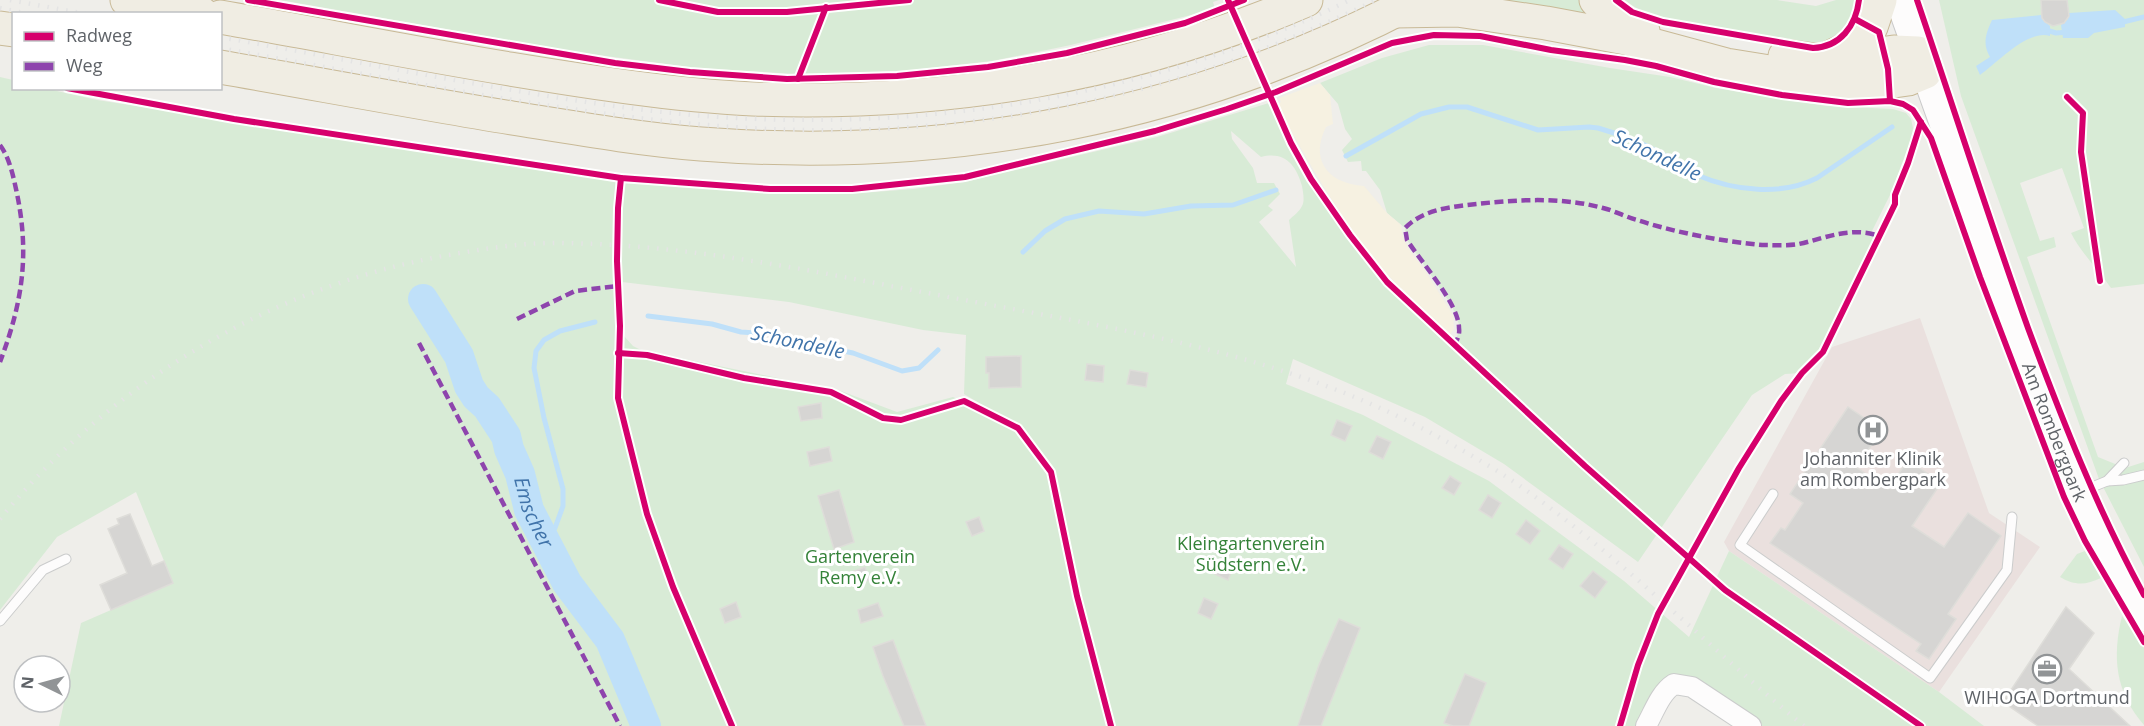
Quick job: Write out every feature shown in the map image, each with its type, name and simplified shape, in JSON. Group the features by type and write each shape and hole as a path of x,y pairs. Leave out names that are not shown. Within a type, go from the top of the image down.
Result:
{"highway":[{"path":"127,0 191,12"},
{"path":"222,17 597,83 712,96 840,100 929,96 1064,76 1193,43 1306,0"},
{"path":"222,67 443,107 651,138 747,147 837,149 958,141 1046,129 1120,113 1192,93 1266,68 1406,5 1546,23 1626,38 1726,65 1825,81 1856,84 1908,79 1922,63 1894,52 1822,61 1673,38 1628,27 1616,21 1596,0"},
{"path":"1822,61 1856,45 1867,34 1880,0"}],"main road":[{"name":"Am Rombergpark","path":"1899,0 2032,377 2078,492 2122,582 2144,618"}],"street":[{"path":"1646,726 1662,697 1674,684 1692,687 1750,726"}],"lane":[{"path":"2107,481 2124,463"},
{"path":"2078,492 2107,481 2144,475"},
{"path":"1773,494 1740,544 1930,678 2007,570 2012,518"},
{"path":"0,621 43,570 66,559"}],"shaded area":[{"name":"Johanniter Klinik am Rombergpark","path":"1920,318 1989,513 2040,547 1939,692 1729,551 1724,542 1832,347"}],"green space":[{"path":"280,0 1219,0 1213,2 1215,9 1071,45 992,61 903,71 812,75 697,68 583,53"},
{"path":"1457,0 1585,0 1597,18"},
{"path":"1624,0 1777,0 1816,6 1836,0 1855,0 1849,20 1839,33 1824,41 1804,43 1659,18 1644,13"},
{"path":"1939,0 2144,0 2144,284 2111,288 2079,247 2071,233 2084,228 2062,168 2020,183 2040,241 2054,237 2056,247 2027,257 2098,457 2125,468 2144,462 2144,567 2099,479 1961,96"},
{"path":"1429,45 1483,45 1670,77 1716,88 1781,99 1827,106 1893,109 1906,113 1911,119 1913,128 1911,139 1891,193 1871,233 1879,236 1823,352 1802,373 1785,374 1752,395 1638,562 1504,464 1425,417 1293,359 1286,384 1363,415 1489,481 1624,581 1689,637 1729,551 1939,692 1984,726 1762,726 1685,678 1639,726 59,726 62,714 72,714 72,665 81,623 173,583 136,492 57,537 0,610 0,77 12,80 12,90 52,90 97,100 628,181 763,193 861,193 965,182 1157,137 1269,103 1317,188 1350,236 1387,279 1454,346 1460,327 1452,306 1407,240 1405,228 1387,213 1380,190 1366,171 1362,171 1361,161 1348,162 1342,150 1352,139 1345,129 1338,104 1320,83 1382,58","holes":["1231,131 1261,157 1277,156 1288,161 1293,166 1302,186 1303,204 1289,220 1296,267 1259,222 1273,210 1268,206 1280,194 1274,183 1257,183 1253,168 1232,139","622,282 789,302 923,330 966,335 964,394 1011,422 953,397 897,412 841,391 641,350 633,346 624,336"]},
{"path":"2085,551 2101,578 2081,583 2060,577 2077,554"},
{"path":"2122,616 2144,648 2144,725 2127,700 2118,673 2117,646"}],"sand":[{"path":"1320,83 1330,95 1333,124 1326,127 1321,139 1321,160 1332,175 1341,181 1364,186 1387,213 1401,225 1408,248 1453,315 1454,329 1450,334 1394,281 1362,244 1323,186 1276,104 1281,102 1279,98"}],"water":[{"path":"2115,10 2125,19 2125,27 2094,33 2088,38 2063,38 2061,25 2068,19 2069,13"},
{"path":"2041,15 2050,26 2050,36 2032,37 2023,42 1980,75 1976,66 1990,57 1986,48 1986,38 1992,20"}],"building":[{"path":"2041,0 2067,0 2069,16 2064,23 2053,26 2045,22 2042,18"},
{"path":"1021,356 1021,387 989,388 986,357"},
{"path":"1087,364 1104,366 1103,382 1085,380"},
{"path":"1130,370 1148,373 1146,387 1127,384"},
{"path":"821,403 822,418 801,421 798,407"},
{"path":"1848,407 1882,430 1856,467 1888,489 1908,460 1941,483 1912,526 1944,547 1968,513 2001,536 1948,614 1956,619 1929,659 1916,651 1921,644 1770,543 1781,528 1785,530 1803,503 1790,494"},
{"path":"1337,420 1352,426 1345,441 1331,435"},
{"path":"1377,436 1391,442 1383,459 1369,452"},
{"path":"829,447 832,461 810,466 807,452"},
{"path":"1450,476 1461,483 1454,495 1442,488"},
{"path":"839,490 854,542 834,549 818,496"},
{"path":"1488,495 1501,503 1492,518 1479,510"},
{"path":"130,514 152,566 164,561 173,583 111,610 100,585 127,573 108,529 119,524 117,519"},
{"path":"979,517 984,531 972,536 966,522"},
{"path":"1526,520 1540,531 1530,544 1516,534"},
{"path":"1559,545 1573,554 1563,569 1549,559"},
{"path":"1221,560 1234,565 1228,580 1215,574"},
{"path":"865,567 869,580 848,585 844,575"},
{"path":"1593,571 1607,582 1595,598 1580,586"},
{"path":"1204,598 1218,604 1211,619 1198,613"},
{"path":"736,602 741,617 725,623 720,609"},
{"path":"878,603 883,616 861,623 858,610"},
{"name":"WIHOGA Dortmund","path":"2066,607 2094,633 2069,669 2130,726 2038,726 2003,702"},
{"path":"1339,619 1360,628 1321,726 1298,726 1319,665"},
{"path":"893,640 926,726 904,726 883,676 873,647"},
{"path":"1465,674 1486,683 1469,726 1453,726 1444,723"}],"waterway":[{"name":"Schondelle","path":"2119,23 2144,17"},
{"name":"Schondelle","path":"2043,29 2056,33 2069,32"},
{"name":"Schondelle","path":"1346,156 1421,114 1449,107 1467,107 1538,130 1598,128 1647,146 1693,173 1711,180 1742,188 1773,189 1803,184 1817,178 1892,127"},
{"name":"Schondelle","path":"1023,252 1045,231 1065,219 1099,211 1144,214 1191,206 1233,205 1276,190"},
{"name":"Emscher","path":"423,299 459,356 469,386 476,397 487,407 506,436 520,474 529,510 567,583 610,640 646,726"},
{"name":"Schondelle","path":"648,316 712,324 741,332 774,334 798,342 853,353 902,371 919,368 938,350"},
{"name":"Schondelle","path":"546,542 555,528 563,506 563,489 544,418 534,368 536,351 544,340 560,331 595,322"}],"railway":[{"path":"10,0 75,12"},
{"path":"222,37 470,83 621,107 736,118 815,120 895,117 973,110 1051,98 1128,81 1203,59 1277,32 1350,0"},
{"path":"222,48 482,95 641,118 762,129 894,128 993,119 1092,101 1140,89 1235,60 1377,0"},
{"path":"0,8 19,12"},
{"path":"0,519 44,470 92,425 144,384 198,348 256,317 316,291 379,271 443,256 503,246 564,243 668,250 822,273 1151,336 1264,365 1376,406 1471,455 1534,496 1604,551 1804,726"}],"marked path":[{"path":"0,145 12,172 23,234 19,297 0,362"},
{"path":"1454,346 1459,331 1453,307 1407,240 1405,228 1426,214 1442,209 1518,201 1570,202 1603,208 1683,233 1762,245 1795,245 1829,236 1858,232 1879,236"},
{"path":"517,319 575,291 618,286"},
{"path":"419,343 620,726"}],"cycle path":[{"path":"248,0 615,63 690,72 787,79 897,76 988,67 1067,53 1185,23 1244,0"},
{"path":"659,0 718,12 787,12 909,0"},
{"path":"1228,0 1291,143 1311,179 1350,235 1387,282 1585,466 1725,590 1921,726"},
{"path":"1616,0 1632,12 1663,22 1813,48 1831,44 1845,33 1854,18 1859,0"},
{"path":"1917,0 2028,328 2067,430 2096,497 2144,595"},
{"path":"798,79 826,7"},
{"path":"1855,19 1879,32 1888,69 1890,101"},
{"path":"78,90 234,119 621,178 770,189 852,189 965,177 1155,131 1276,92 1392,43 1434,35 1480,36 1551,50 1625,60 1714,82 1782,95 1848,103 1890,101 1903,104 1913,110 1931,138 1980,277 2064,497 2085,541 2144,642"},
{"path":"2067,97 2083,113 2081,152 2100,281"},
{"path":"1620,726 1638,665 1658,614 1739,468 1781,401 1802,373 1823,352 1895,204 1895,195 1921,122"},
{"path":"621,178 617,261 620,326 618,398 647,514 673,587 732,726"},
{"path":"618,353 647,355 744,378 831,392 883,418 901,420 964,401 1018,428 1051,472 1077,596 1111,726"}],"place":[{"name":"Johanniter Klinik am Rombergpark","path":"1873,430"},
{"name":"WIHOGA Dortmund","path":"2047,669"}],"park label":[{"name":"Kleingartenverein Südstern e.V.","path":"1251,554"},
{"name":"Gartenverein Remy e.V.","path":"860,567"}]}
